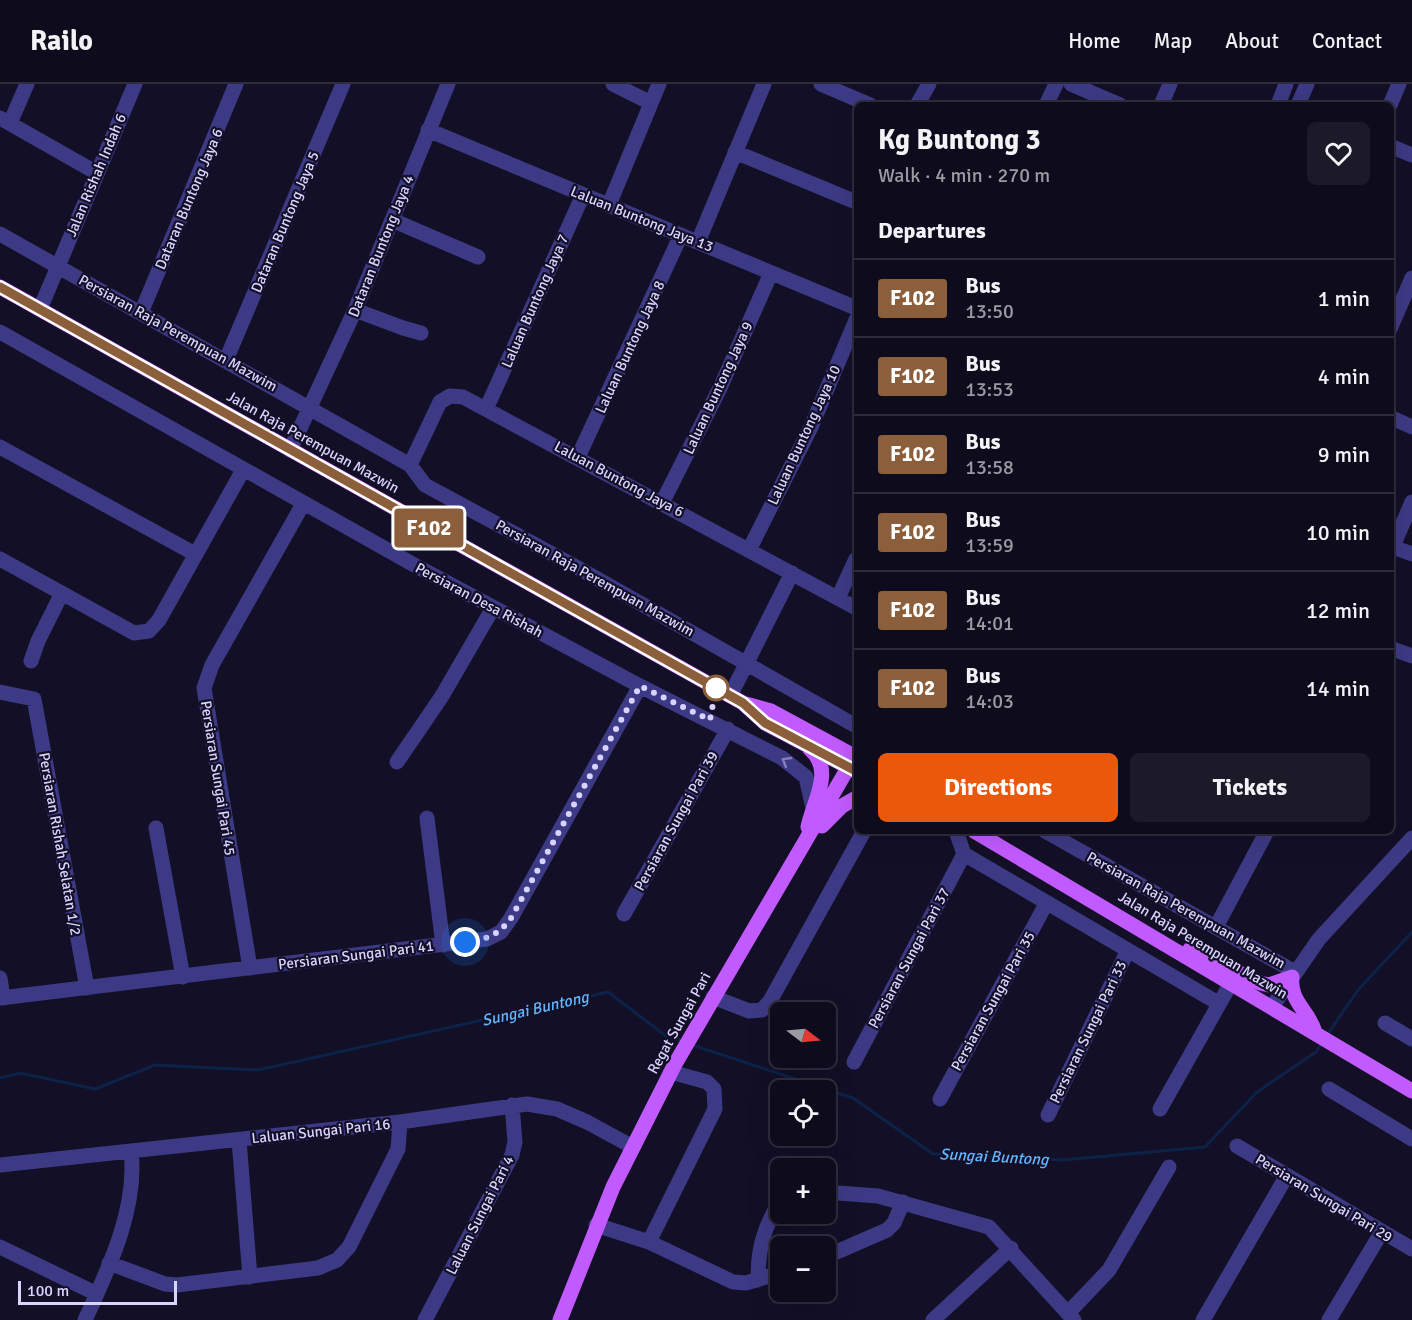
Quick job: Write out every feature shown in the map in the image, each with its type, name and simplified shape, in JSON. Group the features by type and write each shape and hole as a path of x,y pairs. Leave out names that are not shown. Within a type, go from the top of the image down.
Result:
{"main road":[{"name":"Jalan Raja Perempuan Mazwin","path":"0,287 737,699 765,723 796,739 854,763"},
{"path":"737,699 771,711 854,763"},
{"path":"796,739 814,752 823,773 807,839"},
{"name":"Regat Sungai Pari","path":"561,1320 597,1225 673,1068 713,997 854,763"},
{"path":"807,839 842,806 854,799"},
{"name":"Jalan Raja Perempuan Mazwin","path":"979,834 1412,1091"},
{"path":"1156,938 1206,956 1260,983 1275,983 1294,974"},
{"path":"1294,974 1292,994 1312,1023 1316,1033"}],"street":[{"path":"27,84 5,121 98,172"},
{"name":"Jalan Rishah Indah 6","path":"40,309 135,84"},
{"name":"Dataran Buntong Jaya 6","path":"141,313 237,84"},
{"name":"Dataran Buntong Jaya 5","path":"226,360 344,84"},
{"name":"Dataran Buntong Jaya 4","path":"290,450 312,408 355,310 448,84"},
{"path":"613,84 651,103"},
{"path":"609,206 659,84"},
{"path":"698,242 764,84"},
{"path":"821,84 863,102"},
{"path":"918,102 929,84"},
{"path":"1048,102 1056,84"},
{"path":"1071,84 1113,102"},
{"path":"1162,102 1170,84"},
{"path":"1279,102 1287,84"},
{"path":"1299,102 1307,84"},
{"path":"1391,102 1399,84"},
{"name":"Laluan Buntong Jaya 13","path":"428,130 854,307"},
{"path":"1394,148 1412,155"},
{"path":"735,152 854,201"},
{"name":"Laluan Buntong Jaya 7","path":"487,407 583,195"},
{"path":"392,220 478,257"},
{"name":"Persiaran Raja Perempuan Mazwim","path":"0,234 410,465 425,485 747,662 854,725"},
{"name":"Laluan Buntong Jaya 8","path":"578,457 681,236"},
{"name":"Laluan Buntong Jaya 9","path":"662,503 720,388 771,273"},
{"path":"1394,320 1412,278"},
{"path":"355,310 421,333"},
{"name":"Laluan Buntong Jaya 10","path":"749,550 811,427 854,325"},
{"name":"Persiaran Desa Rishah","path":"0,332 303,504 640,686 728,729 802,772 809,783 813,808"},
{"name":"Laluan Buntong Jaya 6","path":"410,465 440,402 450,396 463,397 487,407 854,607"},
{"path":"1394,419 1412,427"},
{"path":"0,447 195,554"},
{"path":"0,559 134,633 149,631 159,620 243,470"},
{"path":"1394,545 1412,502"},
{"name":"Persiaran Sungai Pari 45","path":"250,968 204,687 212,665 303,504"},
{"path":"1394,550 1412,554"},
{"path":"838,598 854,563"},
{"path":"737,699 747,662 792,573"},
{"path":"32,661 38,641 62,593"},
{"path":"397,762 442,696 494,608"},
{"path":"1394,649 1412,656"},
{"name":"Persiaran Sungai Pari 41","path":"2,998 487,939 501,932 640,686"},
{"name":"Persiaran Rishah Selatan 1/2","path":"0,692 34,699 87,988"},
{"name":"Persiaran Sungai Pari 39","path":"624,914 728,729"},
{"path":"427,818 443,945"},
{"path":"156,828 183,977"},
{"path":"713,997 749,1011 762,1010 770,1001 862,834"},
{"path":"957,834 964,854 1218,1003"},
{"name":"Persiaran Raja Perempuan Mazwim","path":"1049,834 1216,927 1294,974"},
{"path":"1216,927 1265,834"},
{"path":"1272,1007 1319,939 1412,838"},
{"name":"Persiaran Sungai Pari 37","path":"854,1062 906,959 964,854"},
{"name":"Persiaran Sungai Pari 35","path":"940,1099 1046,904"},
{"name":"Persiaran Sungai Pari 33","path":"1048,1115 1128,950"},
{"path":"0,978 2,998"},
{"path":"1160,1109 1231,983"},
{"path":"1385,1023 1412,1039"},
{"path":"649,1242 715,1109 714,1089 707,1082 673,1068"},
{"path":"1329,1089 1412,1139"},
{"name":"Laluan Sungai Pari 16","path":"0,1165 399,1122 512,1105 543,1105 557,1109 633,1147"},
{"name":"Laluan Sungai Pari 4","path":"425,1320 512,1155 515,1128 512,1105"},
{"path":"109,1263 165,1284 177,1285 318,1268 337,1260 349,1247 398,1149 399,1122"},
{"path":"239,1140 250,1277"},
{"name":"Persiaran Sungai Pari 29","path":"1237,1146 1381,1233 1412,1249"},
{"path":"85,1320 109,1263 131,1189 131,1151"},
{"path":"836,1193 870,1195 903,1202 988,1227 1011,1248 1071,1316 1109,1270 1169,1167"},
{"path":"1203,1320 1286,1177"},
{"path":"836,1252 887,1230 894,1223 903,1202"},
{"path":"752,1282 759,1245 770,1217"},
{"path":"597,1225 649,1242 714,1275 752,1282 770,1276"},
{"path":"1329,1320 1381,1233"},
{"path":"0,1247 97,1294"},
{"path":"933,1320 1011,1248"}],"waterway":[{"name":"Sungai Buntong","path":"1327,1035 1358,990 1412,932"},
{"name":"Sungai Buntong","path":"0,1078 20,1073 95,1089 155,1065 258,1070 608,992 666,1036 683,1041"},
{"name":"Sungai Buntong","path":"692,1045 853,1098 933,1154 1063,1160 1205,1147 1257,1092 1316,1052 1322,1043"}],"bus line":[{"name":"F102","path":"0,287 743,703 765,723 854,770"}],"route":[{"path":"465,942 487,939 501,932 511,918 640,686 710,720 716,688"}]}
